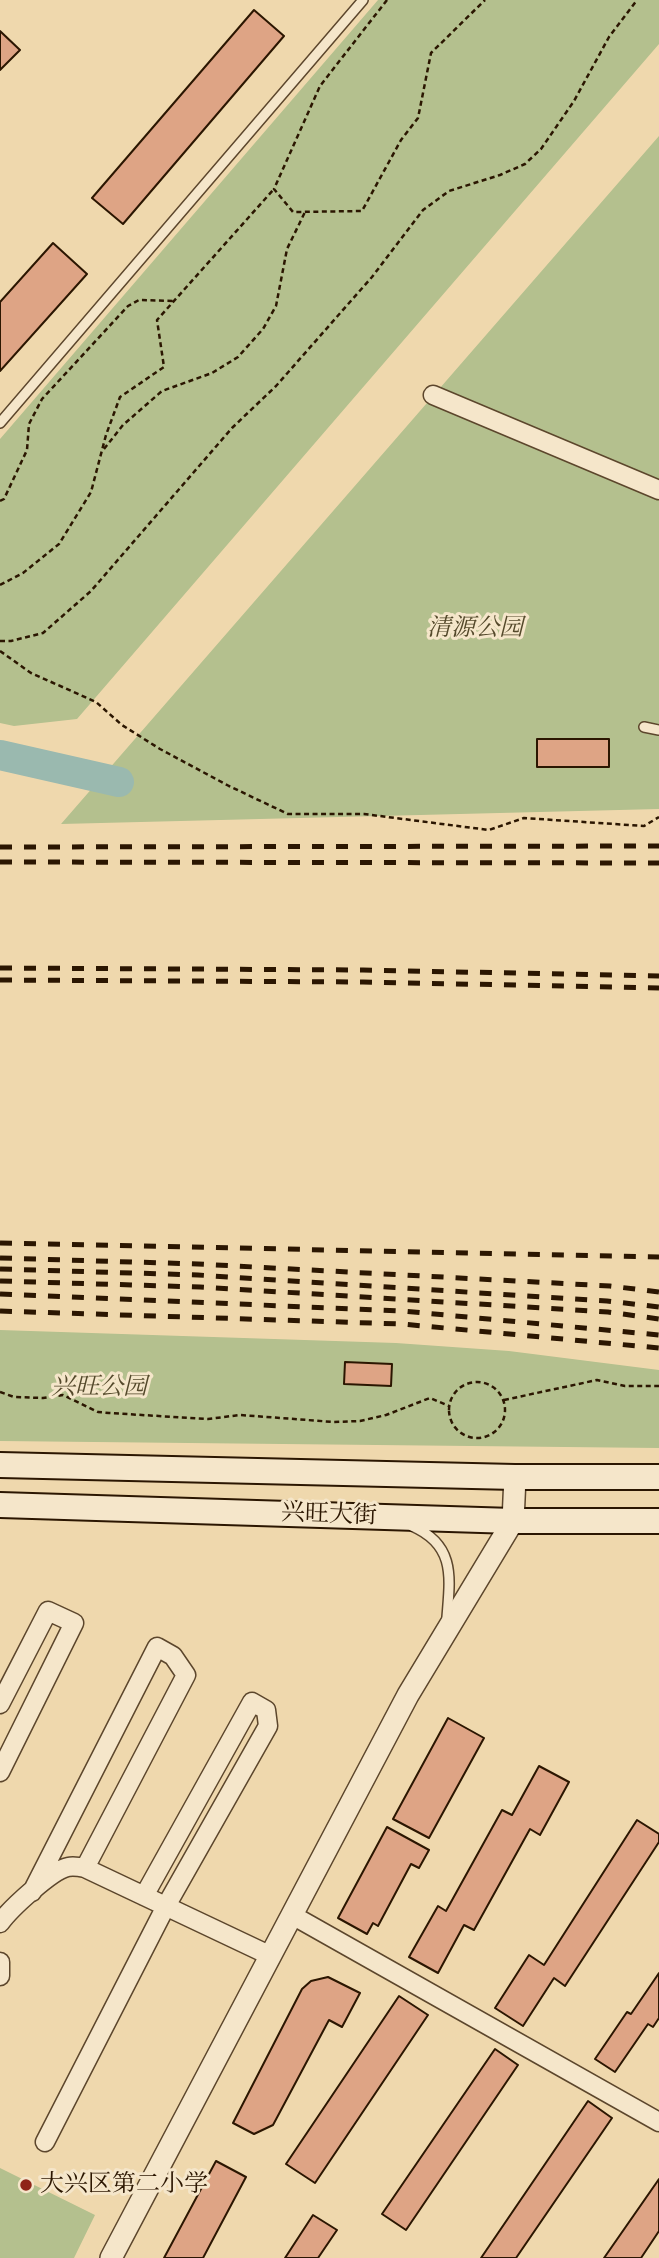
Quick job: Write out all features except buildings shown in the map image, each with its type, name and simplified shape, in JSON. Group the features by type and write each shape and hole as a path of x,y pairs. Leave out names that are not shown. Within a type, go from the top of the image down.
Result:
{"main road":[{"name":"兴旺大街","path":"0,1465 516,1477 659,1477"},
{"name":"兴旺大街","path":"0,1505 513,1521 659,1521"}],"street":[{"path":"433,395 659,490"},
{"path":"111,2258 408,1695 513,1521 516,1477"},
{"path":"0,1704 48,1611 74,1623 0,1772"},
{"path":"32,1892 157,1647 173,1656 186,1675 85,1868"},
{"path":"45,2142 166,1906 268,1726 266,1710 252,1702 144,1896"},
{"path":"0,1923 9,1911 50,1877 68,1867 85,1868 271,1956"},
{"path":"292,1915 659,2122"},
{"path":"0,1962 0,1976"}],"lane":[{"path":"0,423 363,0"},
{"path":"644,727 659,730"},
{"path":"387,1517 416,1527 436,1542 447,1557 451,1577 446,1632"}],"path":[{"path":"0,585 23,573 59,544 92,492 120,397 164,368 157,320 274,189 320,86 387,0"},
{"path":"274,189 293,212 362,211 401,140 418,118 431,53 485,0"},
{"path":"0,641 43,633 91,591 232,428 276,386 355,298 423,210 449,191 525,164 541,149 574,102 609,37 637,0"},
{"path":"102,452 123,425 162,391 212,373 238,357 263,329 276,306 287,249 305,212"},
{"path":"0,501 4,499 27,450 29,424 42,399 128,306 139,300 175,301"},
{"path":"0,650 31,673 96,702 121,724 160,749 288,814 365,814 489,830 524,818 644,826 659,817"},
{"path":"503,1400 597,1380 625,1386 659,1386"},
{"path":"474,1382 492,1387 503,1400 505,1409 499,1427 484,1437 466,1436 458,1431 452,1424 449,1406 458,1390 474,1382"},
{"path":"0,1392 14,1398 63,1395 98,1412 208,1419 240,1415 334,1422 359,1421 386,1415 430,1398 449,1406"}],"green space":[{"path":"378,0 659,0 659,44 77,719 14,726 0,723 0,439"},
{"name":"清源公园","path":"659,136 659,809 61,824"},
{"name":"兴旺公园","path":"0,1330 396,1343 509,1351 659,1370 659,1448 0,1441"},
{"name":"大兴区第二小学","path":"0,2168 95,2215 74,2258 0,2258"}],"waterway":[{"path":"0,755 119,782"}],"railway":[{"path":"0,847 659,846"},
{"path":"0,862 659,863"},
{"path":"0,968 363,970 659,976"},
{"path":"0,980 363,982 659,988"},
{"path":"0,1243 659,1257"},
{"path":"0,1258 198,1264 610,1286 659,1292"},
{"path":"0,1269 198,1275 607,1301 659,1307"},
{"path":"0,1281 200,1287 608,1312 659,1319"},
{"path":"0,1294 403,1311 659,1335"},
{"path":"0,1311 402,1324 659,1348"}],"place":[{"name":"大兴区第二小学","path":"26,2185"}]}
